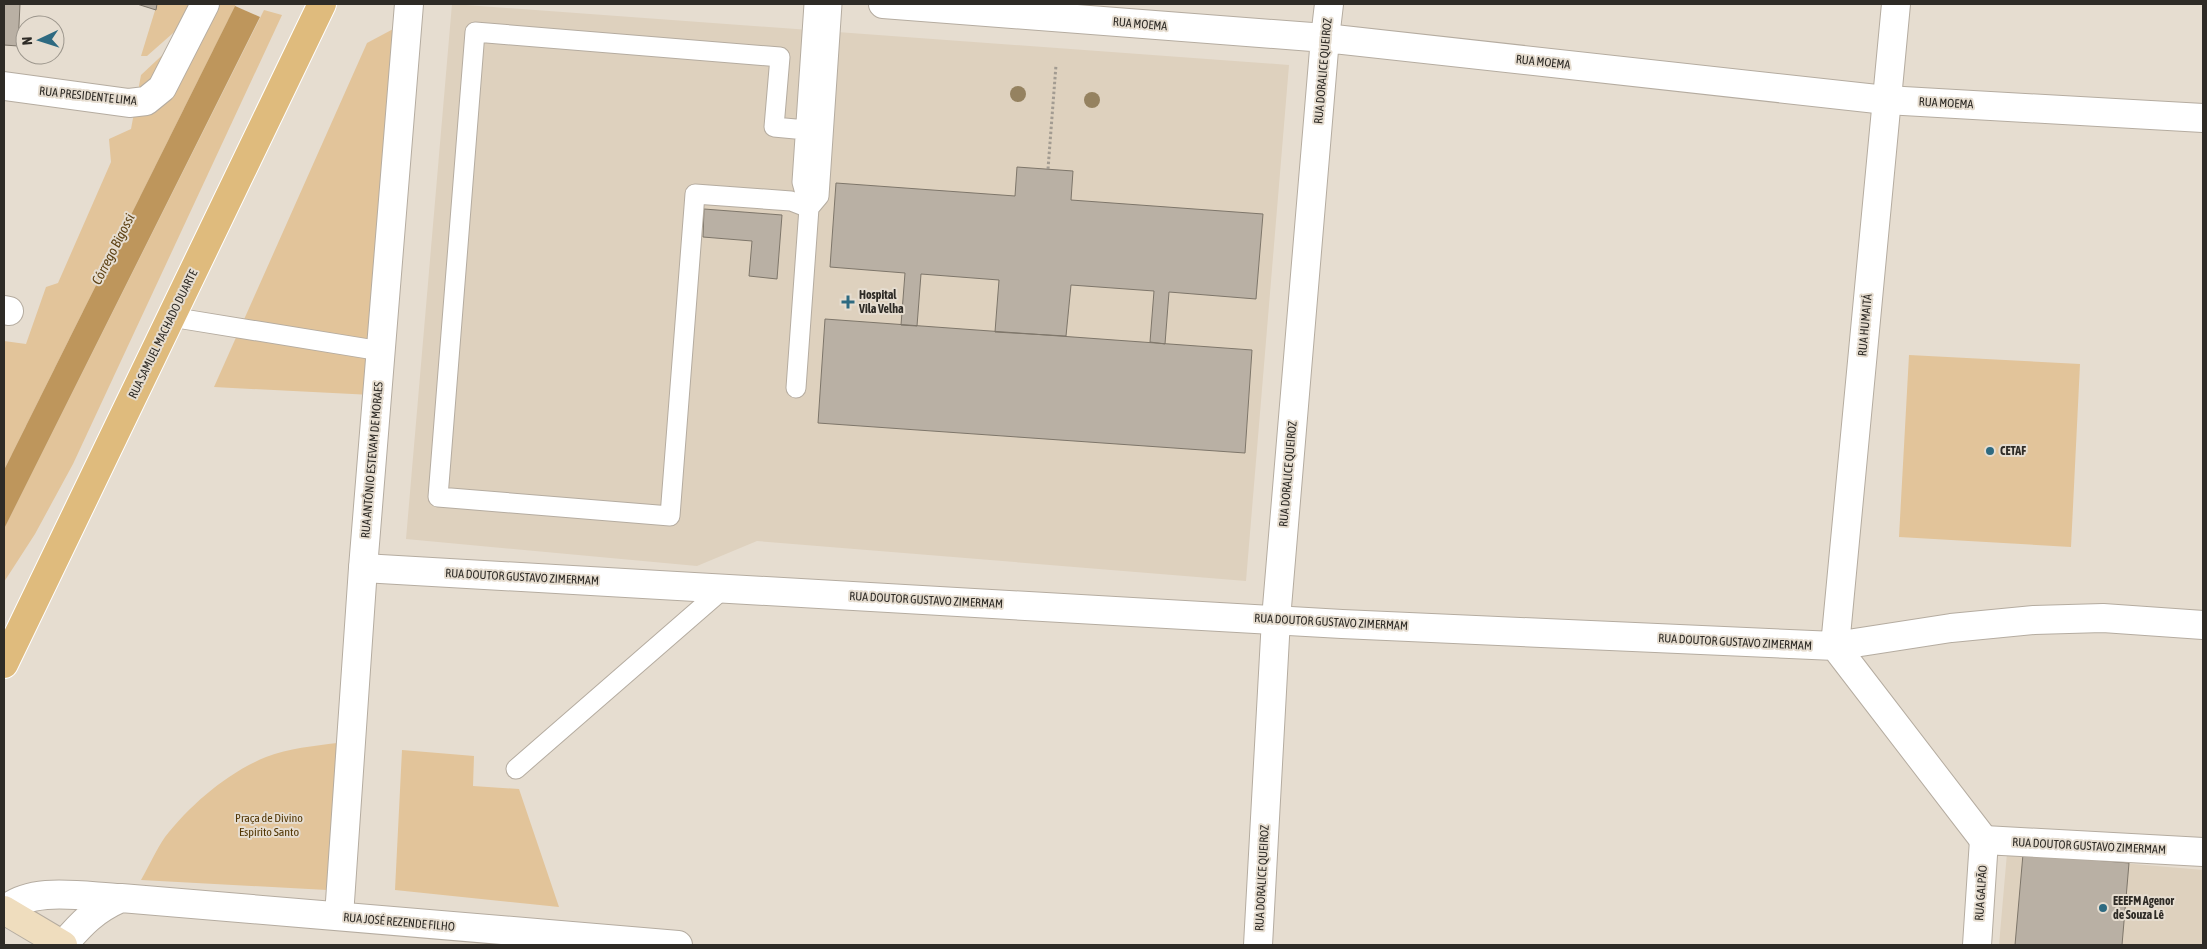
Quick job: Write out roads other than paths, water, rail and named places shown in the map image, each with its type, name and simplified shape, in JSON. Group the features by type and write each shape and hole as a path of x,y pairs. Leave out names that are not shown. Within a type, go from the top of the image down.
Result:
{"main road":[{"name":"RUA SAMUEL MACHADO DUARTE","path":"4,664 322,4"},
{"path":"4,910 63,945"}],"street":[{"name":"RUA PRESIDENTE LIMA","path":"4,86 130,103 146,101 162,88 205,4"},
{"name":"RUA ANTÔNIO ESTEVAM DE MORAES","path":"339,916 363,568 409,4"},
{"name":"RUA MOEMA","path":"883,4 1325,38 1886,100 2203,118"},
{"name":"RUA DORALICE QUEIROZ","path":"1258,945 1276,620 1329,4"},
{"name":"RUA HUMAITÁ","path":"1835,646 1896,4"},
{"name":"RUA DOUTOR GUSTAVO ZIMERMAM","path":"363,568 1276,620 1835,646 1951,628 2034,620 2103,618 2203,625"},
{"path":"1835,646 1984,840"},
{"name":"RUA DOUTOR GUSTAVO ZIMERMAM","path":"1984,840 2203,852"},
{"name":"RUA GALPÃO","path":"1977,945 1984,840"},
{"name":"RUA JOSÉ REZENDE FILHO","path":"4,910 12,903 38,895 121,898 678,945"},
{"path":"63,945 100,908 121,898"}],"lane":[{"path":"796,388 809,208 802,182 814,4"},
{"path":"809,208 819,196 832,4"},
{"path":"806,130 774,128 780,57 476,32 438,497 670,516 695,194 791,201 809,208"},
{"path":"171,318 381,351"},
{"path":"516,769 723,589"}],"place":[{"name":"Hospital Vila Velha","path":"848,302"},
{"name":"CETAF","path":"1990,451"},
{"name":"EEEFM Agenor de Souza Lê","path":"2103,908"}],"water label":[{"name":"Córrego Bigossi","path":"113,249"}],"park label":[{"name":"Praça de Divino Espírito Santo","path":"269,825"}]}
